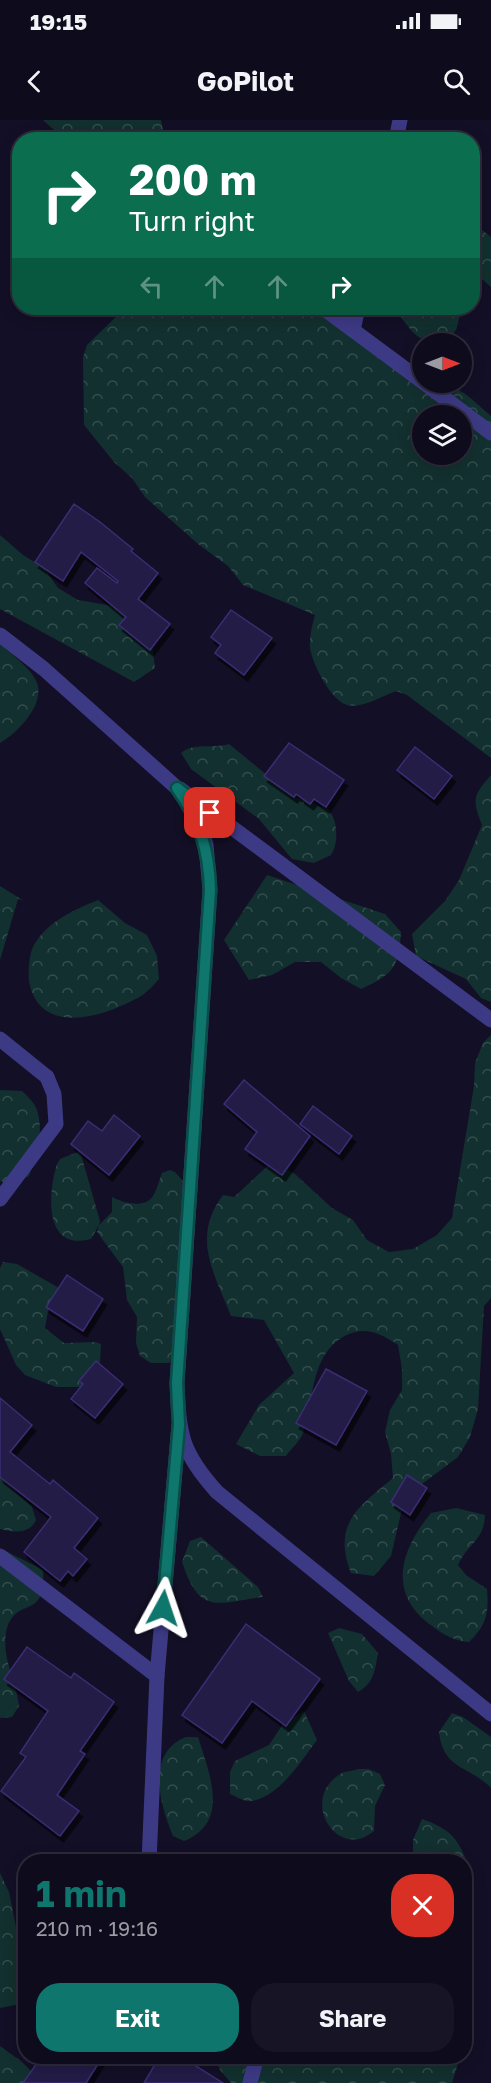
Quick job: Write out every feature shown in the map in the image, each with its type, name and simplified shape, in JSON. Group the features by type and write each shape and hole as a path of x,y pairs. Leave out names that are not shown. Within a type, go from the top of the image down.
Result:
{"street":[{"path":"332,315 412,374"},
{"path":"352,330 356,315"},
{"path":"438,393 491,433"},
{"path":"0,635 51,674 177,788 491,1020"},
{"path":"148,1854 158,1676 179,1425 177,1383 210,890 206,845 198,819 177,788"},
{"path":"0,1039 47,1077 54,1094 56,1124 0,1199"},
{"path":"179,1425 187,1454 217,1492 491,1714"},
{"path":"0,1556 158,1676"},
{"path":"250,2083 255,2064"}],"green space":[{"path":"43,120 161,120 164,132 56,132"},
{"path":"480,228 491,237 491,287 480,277"},
{"path":"118,315 351,315 372,340 412,364 412,393 464,393 468,396 491,416 491,758 407,695 396,691 365,704 353,706 341,702 323,681 312,655 310,640 315,615 243,585 228,566 198,544 145,497 132,478 114,462 84,425 83,357 87,345"},
{"path":"399,315 460,315 454,333 414,333"},
{"path":"0,535 23,555 44,568 58,588 78,600 125,608 152,645 155,668 134,682 0,609"},
{"path":"0,644 36,680 38,694 27,719 14,733 0,743"},
{"path":"229,744 294,797 328,809 334,819 336,832 334,850 331,855 314,863 292,859 259,819 191,769 181,753 191,748"},
{"path":"491,775 491,1002 481,998 466,979 416,956 412,934 445,901 459,880 482,825 476,798"},
{"path":"267,875 385,914 401,932 399,954 393,968 381,979 361,989 341,978 321,962 295,962 272,975 249,980 224,940"},
{"path":"0,886 24,901 18,899 0,960"},
{"path":"98,900 125,923 147,935 157,956 159,979 139,997 114,1009 74,1018 50,1013 34,996 29,981 32,949 54,923 71,912"},
{"path":"491,1035 491,1298 484,1306 478,1409 470,1437 458,1457 418,1487 402,1509 391,1556 374,1576 351,1573 346,1556 347,1529 359,1508 393,1478 391,1454 385,1432 390,1410 402,1390 402,1369 398,1345 378,1334 364,1331 350,1333 332,1345 319,1367 303,1433 286,1456 260,1456 236,1444 259,1405 294,1373 264,1320 231,1316 209,1255 208,1226 213,1210 223,1195 234,1197 273,1161 295,1174 332,1208 353,1220 367,1240 389,1252 413,1249 437,1235 452,1218 474,1086 475,1063 483,1043"},
{"path":"0,1090 22,1091 36,1107 40,1126 37,1152 29,1176 9,1185 0,1181"},
{"path":"80,1151 100,1221 91,1239 75,1241 64,1237 57,1228 51,1203 57,1164 60,1159"},
{"path":"170,1170 184,1182 182,1234 178,1253 180,1283 173,1360 169,1363 151,1363 140,1356 136,1343 137,1317 127,1300 123,1267 97,1232 99,1225 112,1212 112,1197 128,1203 145,1202 156,1191 162,1173"},
{"path":"3,1262 17,1264 59,1288 48,1311 45,1328 64,1343 95,1342 101,1344 100,1362 90,1378 80,1387 56,1387 25,1375 16,1365 0,1329 0,1268"},
{"path":"0,1477 32,1507 36,1520 29,1528 16,1531 0,1529"},
{"path":"456,1508 485,1515 482,1531 458,1565 466,1575 487,1589 486,1618 480,1630 469,1642 449,1637 432,1626 418,1613 408,1599 404,1585 403,1571 406,1556 421,1527 431,1513"},
{"path":"201,1537 258,1587 263,1597 221,1603 203,1598 189,1579 182,1562 190,1541"},
{"path":"4,1550 43,1570 43,1586 36,1603 18,1612 7,1628 5,1638 7,1658 19,1706 12,1717 0,1718 0,1553"},
{"path":"339,1628 362,1634 378,1653 371,1680 358,1692 349,1681 328,1633"},
{"path":"304,1711 317,1740 281,1785 262,1798 252,1801 230,1794 230,1772 235,1761 269,1745 283,1724"},
{"path":"452,1713 463,1717 491,1737 491,1788 452,1761 446,1754 439,1732"},
{"path":"186,1737 198,1737 213,1795 208,1822 199,1833 184,1841 173,1836 164,1810 159,1781 160,1767 165,1755 173,1745"},
{"path":"369,1769 380,1774 385,1785 375,1806 374,1831 361,1838 348,1839 337,1834 329,1825 323,1814 322,1801 326,1788 336,1777 344,1772"},
{"path":"422,1819 448,1832 464,1854 413,1854 413,1840"},
{"path":"0,1873 9,1892 16,1927 18,1927 18,2004 0,2008"},
{"path":"0,2046 18,2059 18,2064 24,2064 43,2083 0,2083"},
{"path":"218,2064 458,2064 452,2083 231,2083"}],"building":[{"path":"74,504 133,549 131,551 158,573 138,599 170,624 150,650 119,625 126,617 85,583 97,568 117,583 118,581 81,552 63,581 35,562"},
{"path":"231,610 272,638 244,675 215,653 221,645 211,637"},
{"path":"289,743 344,780 326,807 314,799 310,804 296,794 294,797 264,776"},
{"path":"415,747 452,776 434,799 397,770"},
{"path":"244,1080 310,1136 282,1175 245,1149 257,1132 224,1104"},
{"path":"313,1106 352,1136 339,1154 300,1124"},
{"path":"114,1115 140,1136 109,1175 71,1144 88,1121 102,1131"},
{"path":"67,1275 103,1299 83,1331 46,1307"},
{"path":"96,1361 123,1384 95,1418 71,1399 83,1384 79,1381"},
{"path":"326,1369 367,1391 336,1445 296,1423"},
{"path":"0,1398 32,1425 10,1452 50,1484 53,1480 98,1518 74,1548 87,1559 73,1576 68,1571 60,1581 24,1552 51,1517 0,1477"},
{"path":"407,1475 427,1488 410,1515 391,1502"},
{"path":"246,1624 320,1679 286,1726 252,1701 222,1743 182,1715"},
{"path":"27,1647 71,1678 74,1673 114,1702 80,1751 85,1754 57,1795 79,1811 60,1836 1,1791 26,1757 20,1753 48,1711 4,1679"},
{"path":"36,2064 98,2064 86,2083 23,2083"},
{"path":"155,2064 193,2064 223,2083 144,2083"}],"route":[{"path":"163,1608 179,1425 177,1383 210,890 206,845 198,819 177,788 210,813"}]}
